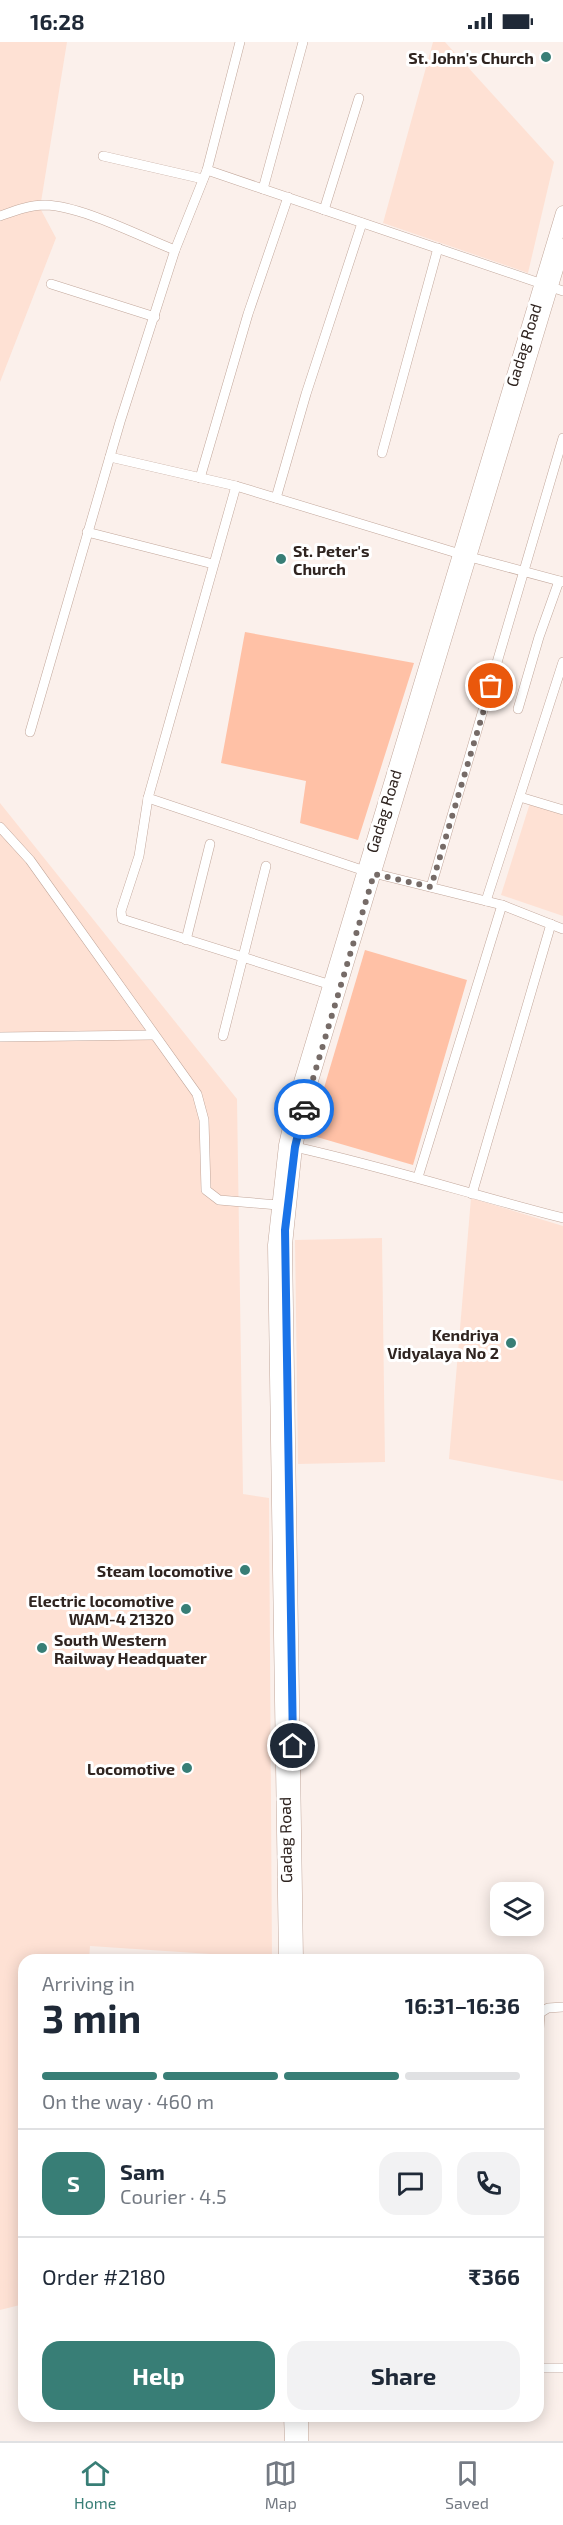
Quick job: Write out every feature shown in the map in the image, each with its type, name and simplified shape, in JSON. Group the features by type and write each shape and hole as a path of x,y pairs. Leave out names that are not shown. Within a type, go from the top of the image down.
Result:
{"highway":[{"name":"Gadag Road","path":"552,287 563,213"},
{"name":"Gadag Road","path":"296,1954 285,1245 295,1147 307,1094 369,872 465,556 552,287 563,246"},
{"name":"Gadag Road","path":"286,1954 275,1245 278,1205 286,1145 296,1102 369,872"},
{"path":"291,2422 292,2441"},
{"path":"301,2422 301,2441"}],"street":[{"path":"30,732 110,457 175,250 205,174 240,42"},
{"path":"262,189 303,42"},
{"path":"324,210 359,98"},
{"path":"103,156 205,174 262,189 552,287"},
{"path":"200,478 248,314 288,197"},
{"path":"0,216 43,205 76,211 175,250"},
{"path":"276,498 306,394 362,223"},
{"path":"382,453 438,248"},
{"path":"51,284 155,317"},
{"path":"431,887 563,438"},
{"path":"110,457 236,486 465,556 561,582 538,637 518,709"},
{"path":"236,486 147,798 139,856 120,915 128,923 331,986"},
{"path":"87,532 213,564"},
{"path":"486,901 563,662"},
{"path":"520,797 563,810"},
{"path":"147,798 369,872 502,905 563,929"},
{"path":"0,827 30,860 197,1094 202,1107 206,1190 219,1200 278,1205"},
{"path":"186,940 210,844"},
{"path":"223,1036 266,866"},
{"path":"418,1177 502,905"},
{"path":"472,1194 551,924"},
{"path":"0,1037 153,1035"},
{"path":"295,1147 418,1177 563,1218"},
{"path":"544,2011 563,2007"},
{"path":"544,2368 563,2368"}],"shaded area":[{"path":"0,42 67,42 40,208 56,238 0,382"},
{"path":"433,42 445,42 554,162 528,273 383,223"},
{"path":"245,632 414,663 358,840 300,823 306,781 221,763"},
{"path":"0,803 237,1099 243,1494 269,1498 272,1954 211,1954 90,1946 89,1954 18,1954 18,2306 0,2310"},
{"path":"530,803 563,815 563,916 501,895"},
{"path":"365,950 467,980 413,1165 310,1135"},
{"name":"Kendriya Vidyalaya No 2","path":"471,1198 563,1226 563,1481 449,1459"},
{"path":"382,1238 385,1462 298,1464 295,1240"}],"way so far":[{"path":"304,1109 374,874 431,887 491,686"}],"place":[{"name":"St. John's Church","path":"546,57"},
{"name":"St. Peter's Church","path":"281,559"},
{"name":"Kendriya Vidyalaya No 2","path":"511,1343"},
{"name":"Steam locomotive","path":"245,1570"},
{"name":"Electric locomotive WAM-4 21320","path":"186,1609"},
{"name":"South Western Railway Headquater","path":"42,1648"},
{"name":"Locomotive","path":"187,1768"}],"route":[{"path":"293,1746 285,1230 295,1147 304,1109"}]}
